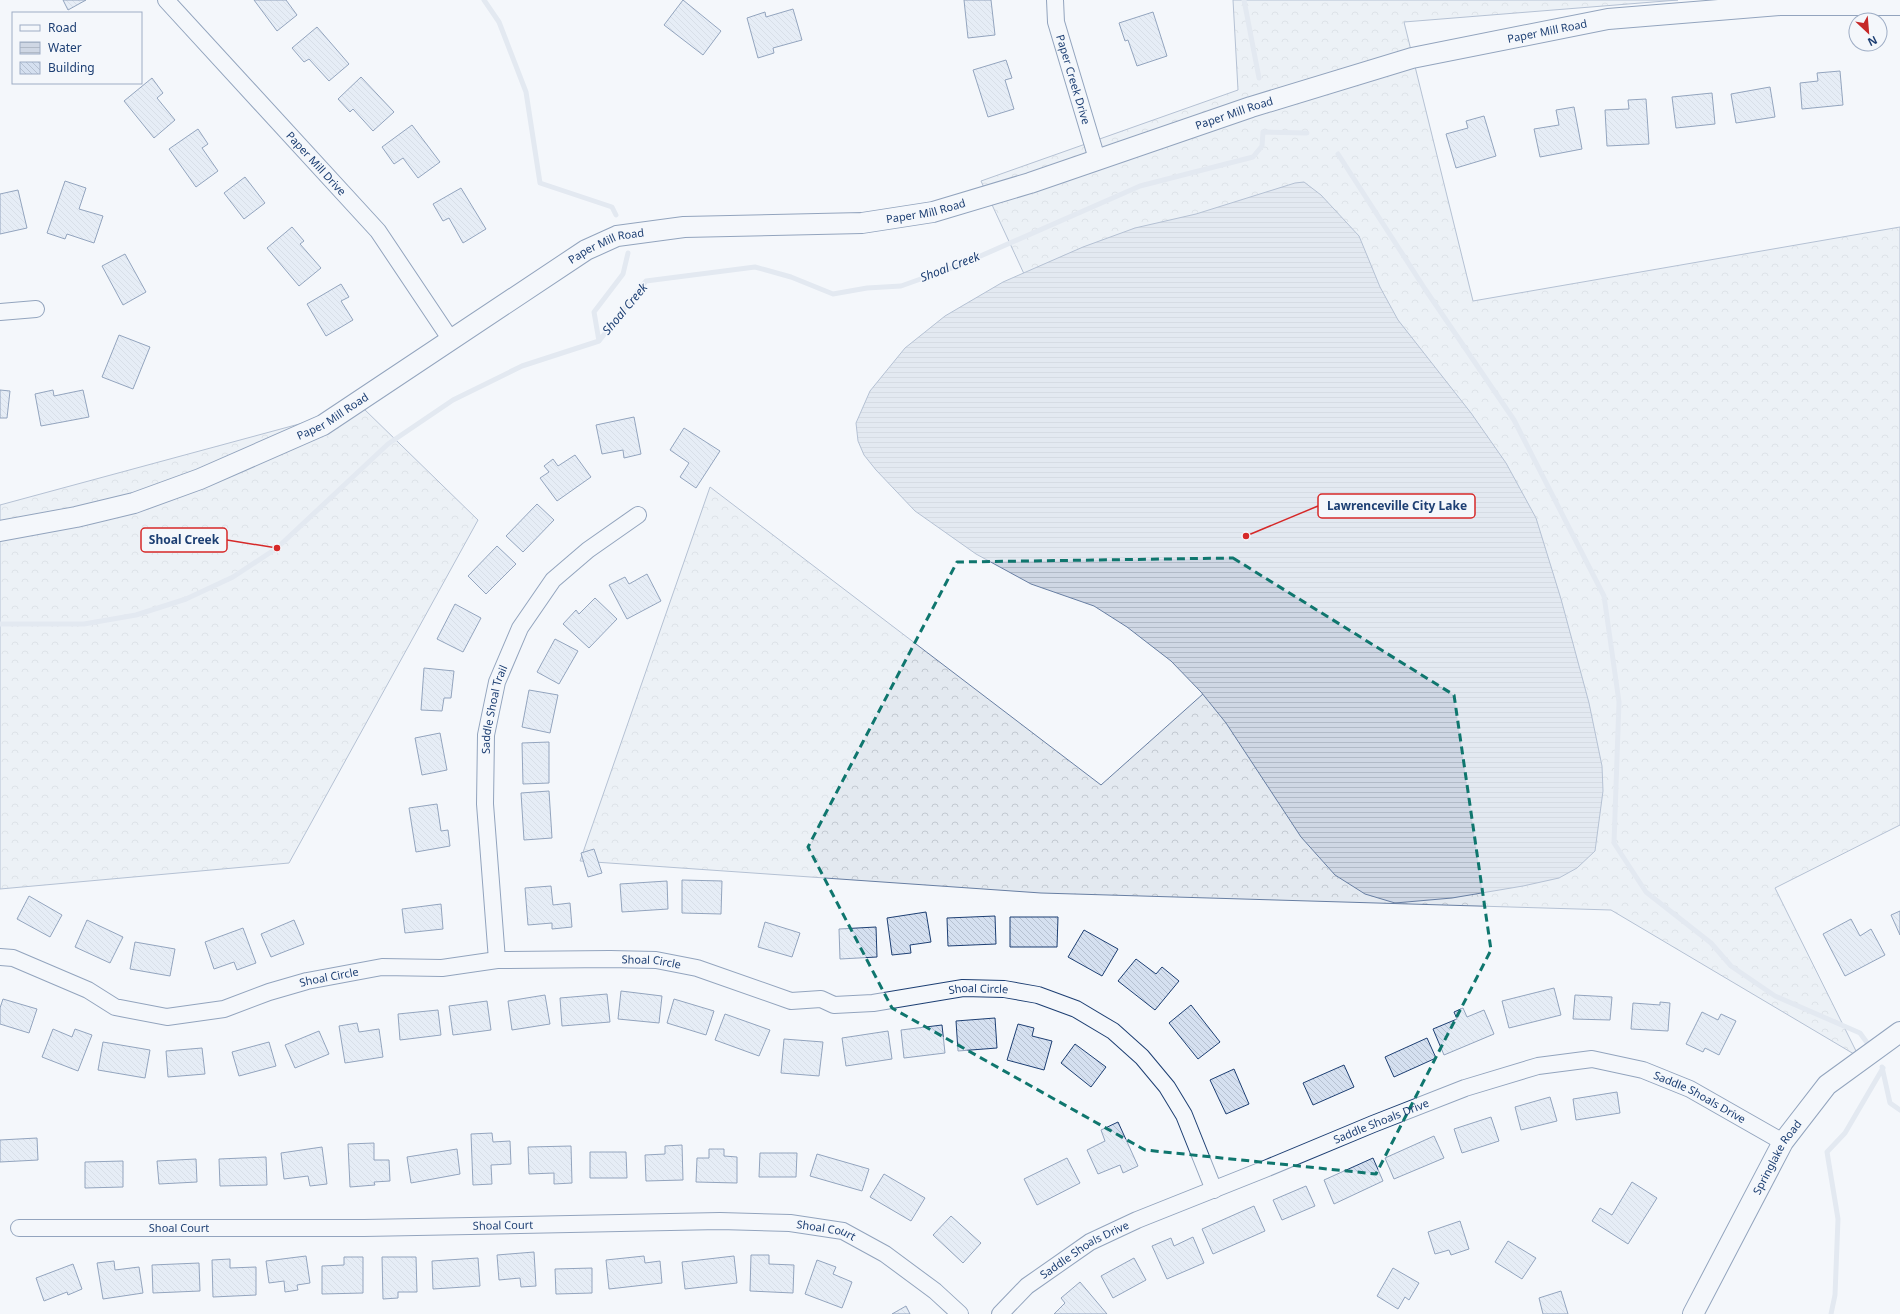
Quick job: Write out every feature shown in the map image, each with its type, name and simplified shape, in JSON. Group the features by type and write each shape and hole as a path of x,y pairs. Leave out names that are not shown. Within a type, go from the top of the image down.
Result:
{"street":[{"name":"Paper Mill Drive","path":"166,0 378,231 451,340"},
{"name":"Paper Creek Drive","path":"1055,0 1056,22 1097,159"},
{"name":"Paper Mill Road","path":"0,531 76,517 134,503 200,479 323,424 586,250 617,236 684,227 862,223 933,212 1030,183 1250,107 1412,58 1608,18 1780,6 1900,5"},
{"path":"0,312 36,309"},
{"name":"Saddle Shoal Trail","path":"497,960 485,804 486,735 497,682 520,628 553,580 588,550 638,515"},
{"name":"Shoal Circle","path":"0,957 14,958 88,990 115,1007 166,1017 224,1009 269,992 307,981 382,968 442,968 497,960 610,958 656,960 697,968 791,1001 821,999 834,1005 873,1003 963,988 1004,989 1038,995 1076,1009 1113,1031 1142,1057 1167,1087 1184,1115 1214,1190"},
{"name":"Springlake Road","path":"1693,1314 1783,1142 1827,1086 1900,1032"},
{"name":"Saddle Shoals Drive","path":"1000,1314 1027,1286 1090,1242 1137,1220 1465,1088 1538,1066 1592,1059 1643,1070 1690,1089 1783,1142"},
{"name":"Shoal Court","path":"18,1228 364,1228 720,1222 790,1223 843,1231 885,1254 935,1291 960,1314"}],"highlighted area":[{"path":"1233,558 1454,695 1491,950 1376,1174 1145,1150 892,1008 808,847 957,562"}],"green space":[{"path":"1233,0 1678,0 1404,22 1473,301 1900,227 1900,825 1775,888 1859,1057 1611,910 1041,893 580,861 710,487 1101,785 1343,569 1025,276 981,181 1238,90"},
{"path":"362,407 478,520 289,863 0,889 0,505"}],"water":[{"path":"1304,182 1321,195 1359,236 1380,287 1398,320 1471,413 1506,463 1536,518 1561,599 1589,703 1602,766 1603,791 1595,851 1577,868 1559,878 1523,886 1452,898 1395,903 1365,894 1335,875 1301,837 1226,723 1201,692 1171,661 1127,627 1094,606 1031,584 976,554 915,511 876,470 864,455 858,441 856,423 870,391 905,348 945,316 1003,282 1083,247 1135,228 1196,214 1295,183"}],"building":[{"path":"63,0 86,0 68,10"},
{"path":"254,0 286,0 297,15 277,31"},
{"path":"683,0 721,31 703,55 664,25"},
{"path":"964,0 991,0 995,35 968,38"},
{"path":"793,9 802,40 773,48 774,53 758,58 747,18 765,12 766,17"},
{"path":"1153,12 1167,56 1137,66 1128,40 1125,41 1119,23"},
{"path":"317,27 349,64 329,81 309,59 304,62 292,48"},
{"path":"1006,60 1012,78 1005,80 1014,109 988,117 973,70"},
{"path":"1840,71 1843,105 1802,109 1800,83 1818,81 1817,73"},
{"path":"361,77 394,112 373,131 353,109 350,112 338,99"},
{"path":"152,78 163,93 157,98 175,120 154,138 124,101"},
{"path":"1770,87 1775,117 1736,123 1731,94"},
{"path":"1712,93 1715,124 1676,128 1672,97"},
{"path":"1646,99 1649,144 1607,146 1605,110 1629,109 1628,100"},
{"path":"1574,107 1582,149 1540,157 1534,129 1559,125 1556,110"},
{"path":"1484,116 1496,156 1456,168 1446,134 1468,128 1466,121"},
{"path":"412,125 440,162 418,178 403,158 394,164 382,147"},
{"path":"198,129 208,144 202,148 218,171 196,187 169,149"},
{"path":"245,177 265,203 244,219 224,193"},
{"path":"65,181 86,188 79,209 103,216 94,243 67,234 65,239 47,233"},
{"path":"461,188 486,229 463,243 449,218 443,221 433,204"},
{"path":"18,190 27,228 0,234 0,194"},
{"path":"292,227 304,241 300,244 321,268 299,286 267,248"},
{"path":"125,254 146,292 123,305 102,266"},
{"path":"341,284 349,297 341,301 353,320 326,336 307,304"},
{"path":"119,335 150,347 133,389 102,377"},
{"path":"0,390 10,391 7,418 0,418"},
{"path":"53,390 54,396 83,390 89,417 41,426 35,394"},
{"path":"634,417 641,454 624,458 623,450 602,454 596,425"},
{"path":"684,428 720,451 696,488 680,477 689,463 670,450"},
{"path":"575,455 591,477 557,501 540,478 549,472 544,466 553,459 558,466"},
{"path":"537,504 554,520 523,552 506,536"},
{"path":"497,546 516,564 486,594 468,576"},
{"path":"647,574 661,601 627,619 609,585 625,577 629,584"},
{"path":"595,598 617,619 589,648 563,624 576,610 579,614"},
{"path":"455,604 481,618 463,652 437,639"},
{"path":"555,639 578,651 559,684 537,672"},
{"path":"424,668 454,671 451,698 444,698 442,711 421,710"},
{"path":"529,690 558,695 550,733 522,727"},
{"path":"440,733 447,770 422,775 415,738"},
{"path":"549,742 549,783 523,784 522,743"},
{"path":"549,791 552,838 524,840 521,793"},
{"path":"437,804 441,831 448,830 450,846 416,852 409,808"},
{"path":"594,849 602,873 588,877 581,853"},
{"path":"682,880 722,881 721,914 682,913"},
{"path":"667,881 668,909 622,912 620,884"},
{"path":"551,886 553,905 570,903 572,927 552,929 552,923 528,925 525,888"},
{"path":"29,896 62,915 50,937 17,919"},
{"path":"441,904 443,929 405,933 402,909"},
{"path":"1900,911 1900,935 1891,915"},
{"path":"926,912 931,942 910,945 911,953 892,955 887,918"},
{"path":"995,916 996,944 948,946 947,918"},
{"path":"1010,917 1058,917 1057,947 1010,947"},
{"path":"1851,919 1860,936 1871,929 1885,955 1845,976 1823,934"},
{"path":"87,920 123,937 110,963 75,947"},
{"path":"294,920 304,944 271,957 261,934"},
{"path":"765,922 800,933 792,957 758,947"},
{"path":"876,927 877,957 840,959 839,929"},
{"path":"243,928 256,963 237,970 234,962 214,969 205,942"},
{"path":"1084,930 1118,949 1102,976 1068,957"},
{"path":"135,942 175,949 170,976 130,969"},
{"path":"1136,959 1156,974 1162,967 1179,981 1155,1010 1118,981"},
{"path":"1554,988 1561,1015 1509,1028 1502,1001"},
{"path":"621,991 662,996 659,1023 618,1019"},
{"path":"607,994 610,1022 562,1026 560,998"},
{"path":"545,995 550,1024 512,1030 508,1001"},
{"path":"1575,995 1612,997 1610,1020 1573,1019"},
{"path":"3,999 37,1009 29,1033 0,1024 0,1008"},
{"path":"674,999 714,1011 706,1035 667,1023"},
{"path":"487,1001 491,1030 453,1035 449,1006"},
{"path":"1660,1002 1670,1003 1668,1031 1631,1029 1633,1003 1660,1005"},
{"path":"1191,1005 1220,1042 1198,1059 1169,1023"},
{"path":"1463,1008 1467,1017 1484,1010 1494,1034 1444,1055 1433,1029 1457,1019 1454,1012"},
{"path":"438,1010 441,1035 400,1040 398,1014"},
{"path":"1702,1012 1718,1020 1721,1014 1736,1021 1719,1055 1705,1048 1703,1052 1686,1044"},
{"path":"725,1014 770,1030 759,1056 715,1040"},
{"path":"995,1018 997,1048 958,1051 956,1021"},
{"path":"357,1023 359,1032 379,1029 383,1057 345,1063 339,1026"},
{"path":"1018,1024 1034,1028 1032,1036 1052,1041 1044,1070 1007,1060"},
{"path":"942,1025 945,1053 904,1058 901,1030"},
{"path":"53,1029 72,1037 75,1029 92,1035 78,1071 42,1057"},
{"path":"319,1031 329,1054 295,1068 285,1045"},
{"path":"888,1031 892,1059 846,1066 842,1038"},
{"path":"1427,1038 1436,1058 1394,1077 1385,1057"},
{"path":"784,1039 823,1042 819,1076 781,1073"},
{"path":"103,1042 150,1050 145,1078 98,1070"},
{"path":"269,1042 276,1066 239,1076 232,1052"},
{"path":"1075,1044 1106,1067 1091,1087 1061,1063"},
{"path":"202,1048 205,1074 168,1077 166,1051"},
{"path":"1344,1065 1354,1087 1313,1105 1303,1083"},
{"path":"1234,1069 1249,1104 1226,1114 1210,1080"},
{"path":"1617,1092 1620,1113 1576,1120 1573,1099"},
{"path":"1550,1097 1557,1121 1521,1130 1515,1107"},
{"path":"1491,1117 1499,1141 1462,1153 1454,1129"},
{"path":"1118,1122 1138,1166 1123,1173 1120,1165 1098,1174 1087,1150 1105,1141 1101,1130"},
{"path":"492,1133 493,1142 510,1141 511,1164 491,1165 492,1184 473,1185 471,1134"},
{"path":"1434,1136 1444,1158 1394,1179 1385,1158"},
{"path":"37,1138 38,1160 0,1162 0,1140"},
{"path":"374,1143 374,1160 389,1160 390,1181 374,1182 375,1185 350,1187 348,1144"},
{"path":"682,1145 683,1180 646,1181 645,1155 665,1154 665,1146"},
{"path":"571,1146 572,1183 554,1184 554,1173 529,1174 528,1147"},
{"path":"322,1147 327,1184 310,1186 308,1176 284,1179 281,1153"},
{"path":"457,1149 460,1174 411,1183 407,1157"},
{"path":"709,1149 724,1149 724,1156 737,1157 737,1183 696,1182 697,1158 709,1158"},
{"path":"590,1152 626,1152 627,1178 590,1178"},
{"path":"760,1153 797,1153 796,1177 759,1177"},
{"path":"817,1154 869,1169 862,1191 810,1176"},
{"path":"266,1157 267,1185 220,1186 219,1159"},
{"path":"1067,1158 1080,1183 1037,1205 1024,1179"},
{"path":"1373,1158 1383,1181 1334,1204 1324,1180"},
{"path":"196,1159 197,1182 159,1184 157,1161"},
{"path":"123,1161 123,1187 85,1188 85,1162"},
{"path":"884,1174 925,1198 911,1221 870,1197"},
{"path":"1632,1182 1657,1198 1628,1244 1592,1221 1600,1208 1612,1215"},
{"path":"1306,1186 1315,1206 1282,1220 1273,1200"},
{"path":"1254,1206 1265,1231 1213,1254 1202,1229"},
{"path":"951,1216 981,1243 963,1263 933,1235"},
{"path":"1460,1221 1469,1249 1451,1255 1449,1250 1435,1254 1428,1232"},
{"path":"1193,1237 1204,1263 1167,1279 1152,1246 1171,1238 1174,1246"},
{"path":"1508,1241 1536,1258 1522,1279 1495,1262"},
{"path":"534,1252 536,1286 521,1287 520,1278 499,1280 497,1255"},
{"path":"751,1255 769,1255 769,1264 794,1265 793,1293 750,1291"},
{"path":"306,1256 310,1283 297,1285 298,1290 285,1292 284,1281 269,1283 266,1261"},
{"path":"644,1256 645,1263 660,1261 662,1283 609,1289 606,1260"},
{"path":"734,1256 737,1283 685,1289 682,1262"},
{"path":"344,1257 363,1257 363,1293 322,1294 322,1266 344,1265"},
{"path":"382,1257 416,1257 417,1292 398,1292 398,1298 383,1299"},
{"path":"478,1258 480,1286 433,1289 432,1261"},
{"path":"1134,1258 1146,1280 1113,1298 1101,1276"},
{"path":"230,1259 230,1268 256,1267 256,1295 213,1297 212,1260"},
{"path":"817,1260 836,1267 833,1274 852,1282 842,1308 805,1294"},
{"path":"114,1261 115,1270 139,1267 143,1293 103,1299 97,1263"},
{"path":"199,1263 200,1291 153,1293 152,1265"},
{"path":"73,1264 82,1289 68,1295 67,1292 44,1301 36,1278"},
{"path":"592,1268 592,1293 556,1294 555,1269"},
{"path":"1393,1268 1419,1283 1409,1300 1405,1297 1398,1309 1377,1296"},
{"path":"1080,1282 1107,1314 1054,1314 1065,1303 1061,1298"},
{"path":"1561,1291 1568,1314 1543,1314 1539,1298"},
{"path":"906,1306 910,1314 892,1314"}],"waterway":[{"path":"484,0 499,22 526,92 540,183 612,207 616,215"},
{"name":"Shoal Creek","path":"1244,0 1259,78"},
{"name":"Shoal Creek","path":"0,624 84,624 136,615 186,599 233,577 277,548 388,444 453,400 522,366 599,341 646,281 755,267 791,277 833,294 867,288 901,286 960,265 1140,186 1253,157 1262,146 1263,132 1307,133"},
{"path":"1338,154 1425,289 1514,420 1604,596 1619,702 1614,843 1646,892 1711,943 1731,966 1775,996 1860,1033 1868,1044"},
{"path":"599,341 594,312 623,274 628,253"},
{"path":"1882,1067 1890,1103 1900,1110"},
{"path":"1831,1314 1835,1295 1838,1219 1827,1152 1845,1133 1883,1068"}],"place":[{"name":"Lawrenceville City Lake","path":"1246,536"},
{"name":"Shoal Creek","path":"277,548"}]}
